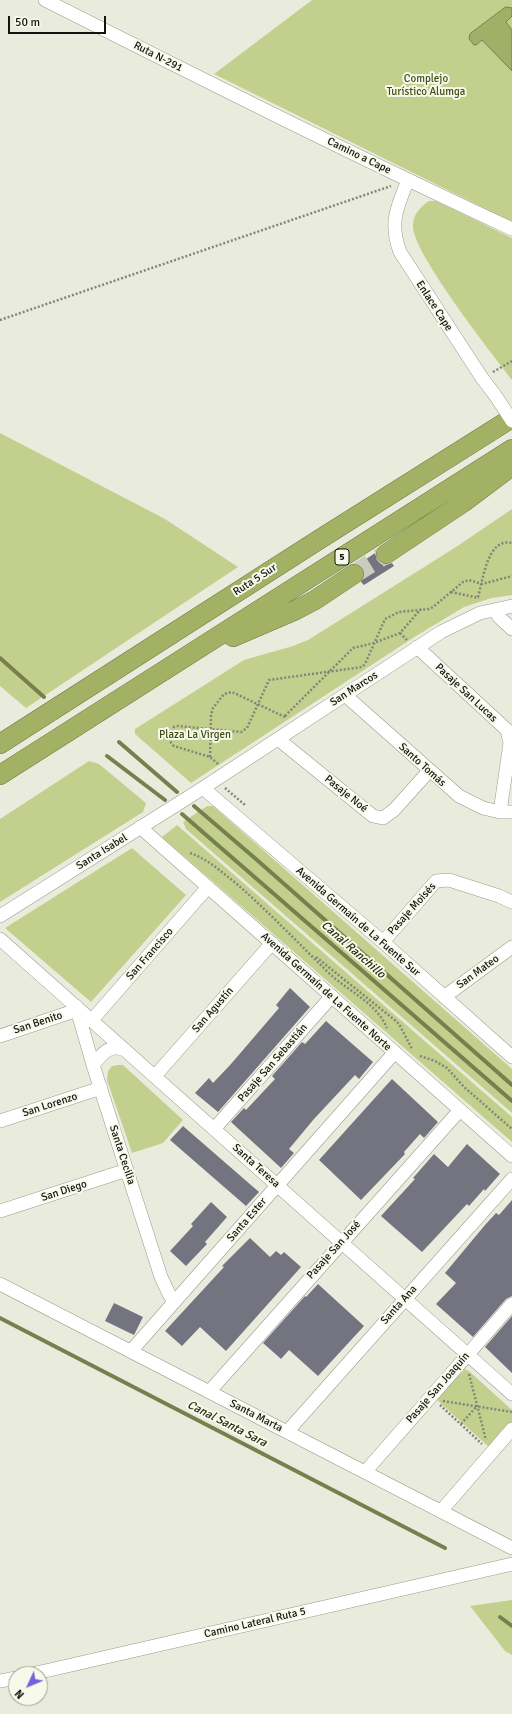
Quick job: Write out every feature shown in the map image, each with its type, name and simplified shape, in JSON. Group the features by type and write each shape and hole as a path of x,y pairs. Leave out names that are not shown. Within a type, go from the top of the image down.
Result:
{"highway":[{"path":"480,438 499,418 512,408"},
{"name":"Ruta 5 Sur","path":"0,744 320,539 480,438 512,420"},
{"name":"5","path":"0,775 512,449"},
{"path":"386,554 464,502 512,466"},
{"path":"171,665 296,610 315,600 354,574"}],"street":[{"name":"Ruta N-291","path":"45,0 206,82"},
{"name":"Camino a Cape","path":"206,82 512,229"},
{"name":"Enlace Cape","path":"408,180 396,211 394,221 396,242 400,252 482,378 512,420"},
{"name":"San Marcos","path":"203,788 455,624 480,613 512,606"},
{"path":"495,610 499,617 512,629"},
{"name":"Pasaje San Lucas","path":"417,648 507,730 510,743 506,812"},
{"name":"Santo Tomás","path":"345,695 459,796 483,808 506,812"},
{"name":"Pasaje Noé","path":"278,739 373,816 383,818 394,810 429,771"},
{"name":"Santa Isabel","path":"0,916 203,788"},
{"name":"Avenida Germaín de La Fuente Sur","path":"203,788 510,1053"},
{"name":"Avenida Germaín de La Fuente Norte","path":"140,827 512,1156"},
{"name":"Pasaje Moisés","path":"383,942 436,881 449,880 499,896 512,902"},
{"name":"San Francisco","path":"92,1020 208,887"},
{"name":"Santa Teresa","path":"0,939 76,1008 92,1020 405,1298 466,1355 512,1394"},
{"name":"San Agustín","path":"155,1076 272,943"},
{"name":"San Mateo","path":"444,997 512,947"},
{"name":"Pasaje San Sebastián","path":"214,1129 332,996"},
{"name":"San Benito","path":"0,1036 76,1008"},
{"name":"Santa Cecilia","path":"76,1008 161,1277 168,1294 174,1302"},
{"path":"93,1065 108,1049 120,1047 125,1050"},
{"name":"Santa Ester","path":"131,1351 395,1052"},
{"name":"San Lorenzo","path":"0,1121 101,1088"},
{"name":"Pasaje San José","path":"209,1392 460,1110"},
{"name":"San Diego","path":"0,1211 127,1170"},
{"name":"Santa Ana","path":"287,1432 512,1179"},
{"name":"Santa Marta","path":"0,1284 512,1548"},
{"name":"Pasaje San Joaquín","path":"364,1472 431,1399 466,1355 512,1304"},
{"path":"440,1511 489,1452 512,1429"},
{"name":"Camino Lateral Ruta 5","path":"48,1670 512,1564"}],"path":[{"path":"0,320 408,180"},
{"path":"482,378 512,361"},
{"path":"478,597 488,558 494,549 505,543 512,543"},
{"path":"222,767 210,758 174,746 170,743 174,727 178,726 241,732 247,728 268,680 362,667 365,664 385,619 399,612 433,607 463,582 469,580 482,584 512,576"},
{"path":"450,592 478,597 481,601"},
{"path":"285,716 353,648 374,643 400,633 421,609"},
{"path":"210,758 211,715 213,708 224,694 232,692 285,716 287,719"},
{"path":"185,851 199,856 222,872 255,900 334,978 364,1000 380,1016 388,1031"},
{"path":"314,957 318,958 336,974 359,990 396,1020 414,1052"},
{"path":"417,1055 435,1061 447,1068 464,1087 512,1129"},
{"path":"466,1355 489,1452"},
{"path":"431,1399 512,1412"},
{"path":"431,1399 461,1424 489,1452"},
{"path":"461,1424 477,1406"}],"green space":[{"name":"Complejo Turístico Alumga","path":"312,0 512,0 512,222 214,74"},
{"path":"429,201 436,201 512,238 512,380 455,303 425,257 416,239 413,226 414,218 420,208"},
{"path":"0,433 165,519 238,567 26,708 0,686"},
{"name":"Plaza La Virgen","path":"512,509 512,595 492,598 464,607 416,636 191,783 135,734 135,729 244,660 293,646 308,640 456,547"},
{"path":"89,761 99,764 146,803 143,812 0,902 0,819"},
{"path":"207,806 213,806 512,1069 512,1113 186,829 183,822"},
{"path":"177,825 512,1117 512,1142 162,837"},
{"path":"132,848 186,895 91,1002 5,928"},
{"path":"123,1065 183,1120 163,1143 132,1153 107,1080 108,1071 112,1066"},
{"path":"465,1369 512,1410 512,1423 490,1448 436,1399"},
{"path":"512,1600 512,1655 505,1651 470,1606"}],"shaded area":[{"path":"506,7 512,8 512,16 506,22 512,30 512,71 482,40 474,45 469,39 470,34"}],"building":[{"path":"375,553 377,560 381,564 386,565 392,563 394,566 364,585 361,582 365,573 359,564"},
{"path":"290,988 310,1007 218,1112 195,1093 209,1078 213,1083 231,1064 279,1008 276,1005"},
{"path":"326,1021 373,1062 359,1079 355,1075 314,1119 289,1149 294,1153 281,1168 231,1122 244,1108 246,1110 275,1079 272,1076 302,1042 305,1044"},
{"path":"392,1079 438,1122 424,1138 420,1134 404,1152 405,1154 361,1200 319,1160"},
{"path":"183,1126 259,1192 246,1206 170,1140"},
{"path":"467,1144 500,1174 469,1206 467,1204 422,1252 381,1216 415,1179 413,1178 434,1154 448,1167"},
{"path":"512,1200 512,1296 506,1299 473,1337 436,1304 456,1283 445,1273 496,1213 499,1215"},
{"path":"211,1202 227,1217 205,1242 207,1244 186,1266 170,1251 193,1226 191,1224"},
{"path":"250,1238 270,1257 276,1251 281,1255 284,1252 301,1267 226,1351 200,1327 182,1346 165,1331 224,1267 222,1266"},
{"path":"318,1284 364,1326 318,1376 289,1350 281,1359 263,1343 305,1296 306,1297"},
{"path":"114,1303 143,1317 134,1335 105,1321"},
{"path":"512,1316 512,1373 485,1347"}],"waterway":[{"path":"0,658 44,697"},
{"path":"119,742 177,792"},
{"name":"Canal Ranchillo","path":"107,756 165,800"},
{"path":"194,806 512,1085"},
{"name":"Canal Ranchillo","path":"182,814 512,1101"},
{"name":"Canal Santa Sara","path":"0,1318 445,1548"},
{"name":"Canal Santa Sara","path":"500,1617 512,1626"}],"tunnel":[{"path":"354,574 386,554"}]}
